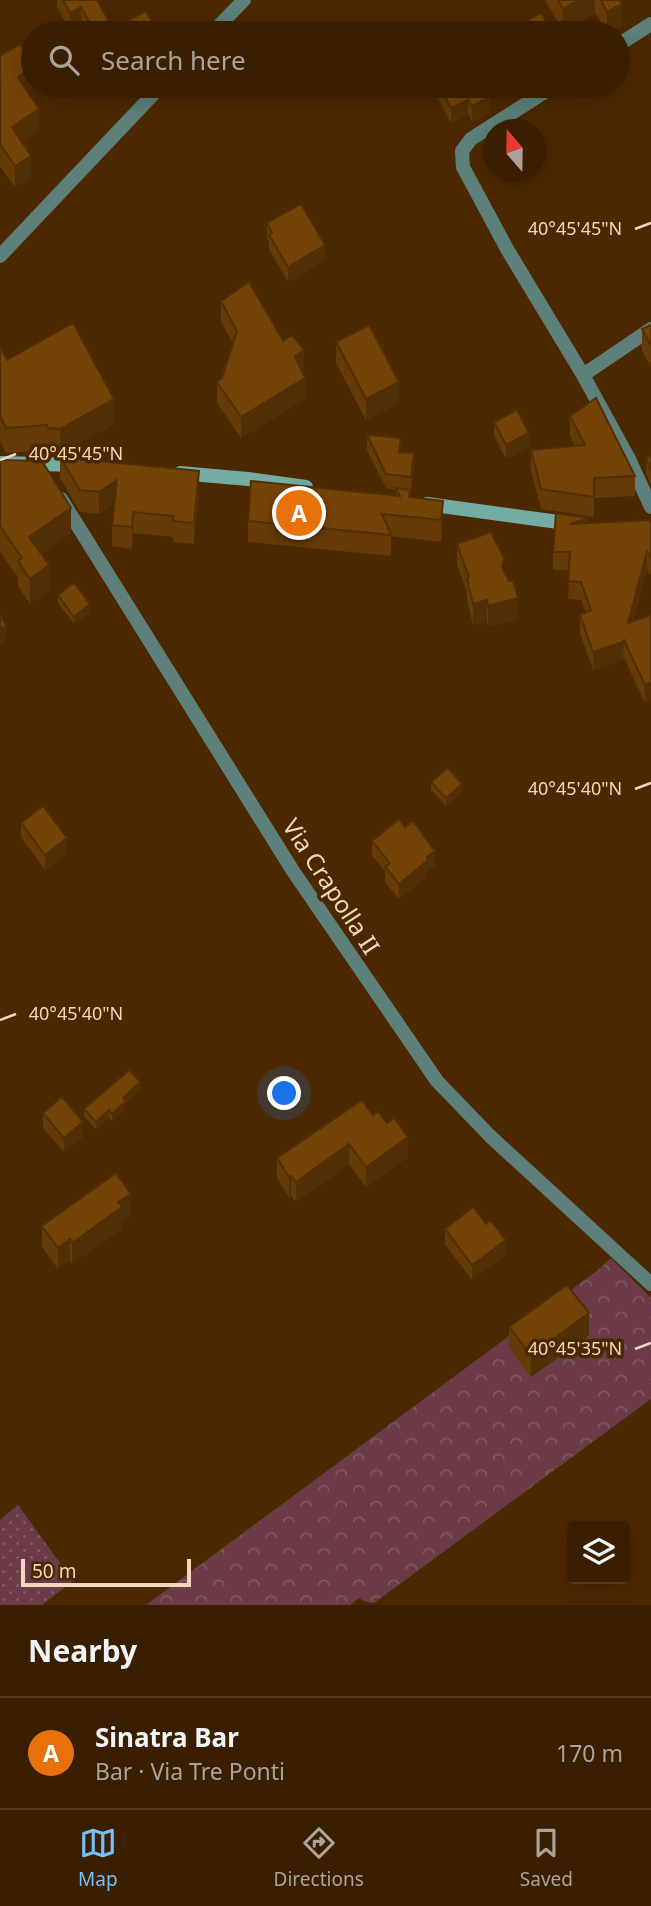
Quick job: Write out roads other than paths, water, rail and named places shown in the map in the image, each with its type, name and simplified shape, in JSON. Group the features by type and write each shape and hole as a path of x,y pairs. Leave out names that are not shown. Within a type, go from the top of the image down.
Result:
{"street":[{"path":"224,21 244,0"},
{"path":"630,37 651,24"},
{"path":"0,256 150,98"},
{"path":"535,98 471,139 462,151 463,167 507,249 583,375 628,457 651,507"},
{"path":"583,375 651,329"},
{"path":"0,463 45,474 92,466"},
{"path":"160,471 247,478 325,490"},
{"name":"Via Crapolla II","path":"45,474 293,871 437,1081 490,1136 651,1284"},
{"path":"417,503 588,526"}],"place":[{"name":"Sinatra Bar","path":"299,513"}]}
